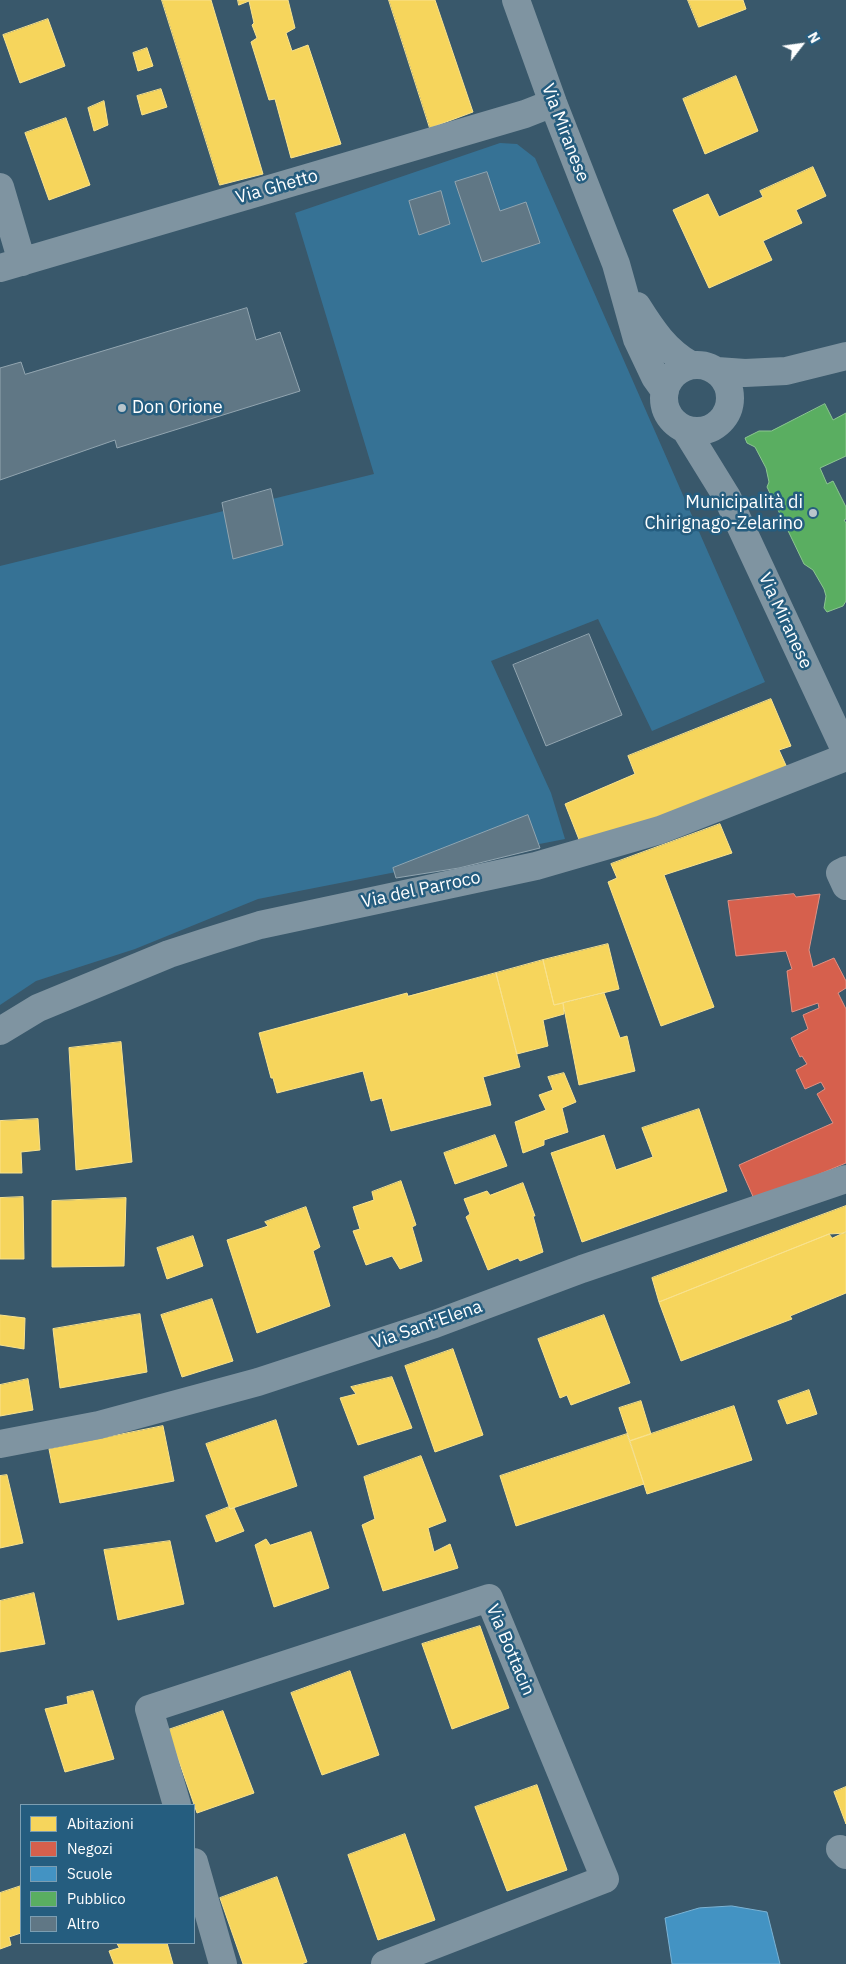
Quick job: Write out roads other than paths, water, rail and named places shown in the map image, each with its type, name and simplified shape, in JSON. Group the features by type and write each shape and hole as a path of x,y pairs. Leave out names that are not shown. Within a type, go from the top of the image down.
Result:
{"street":[{"name":"Via Miranese","path":"516,0 553,103 616,264 635,302 654,332 676,356 704,368 727,383 729,391 716,444 723,489"},
{"name":"Via Ghetto","path":"11,265 518,117 553,103"},
{"path":"0,187 11,265"},
{"name":"Via Miranese","path":"616,264 637,339 655,377 665,391 667,411 675,422 685,429 723,489 846,752"},
{"path":"665,391 674,374 704,368 745,373 786,371 846,356"},
{"path":"685,429 707,430 750,389 786,371"},
{"name":"Via del Parroco","path":"0,1031 38,1008 208,940 260,924 545,864 660,830 846,757"},
{"path":"846,870 840,873 846,886"},
{"name":"Via Sant'Elena","path":"0,1444 99,1425 258,1382 436,1324 582,1269 846,1179"},
{"name":"Via Bottacin","path":"177,1804 149,1710 489,1598 605,1879 385,1964"},
{"path":"195,1865 224,1964"}],"place":[{"name":"Don Orione","path":"122,408"},
{"name":"Municipalità di Chirignago-Zelarino","path":"813,513"}]}
